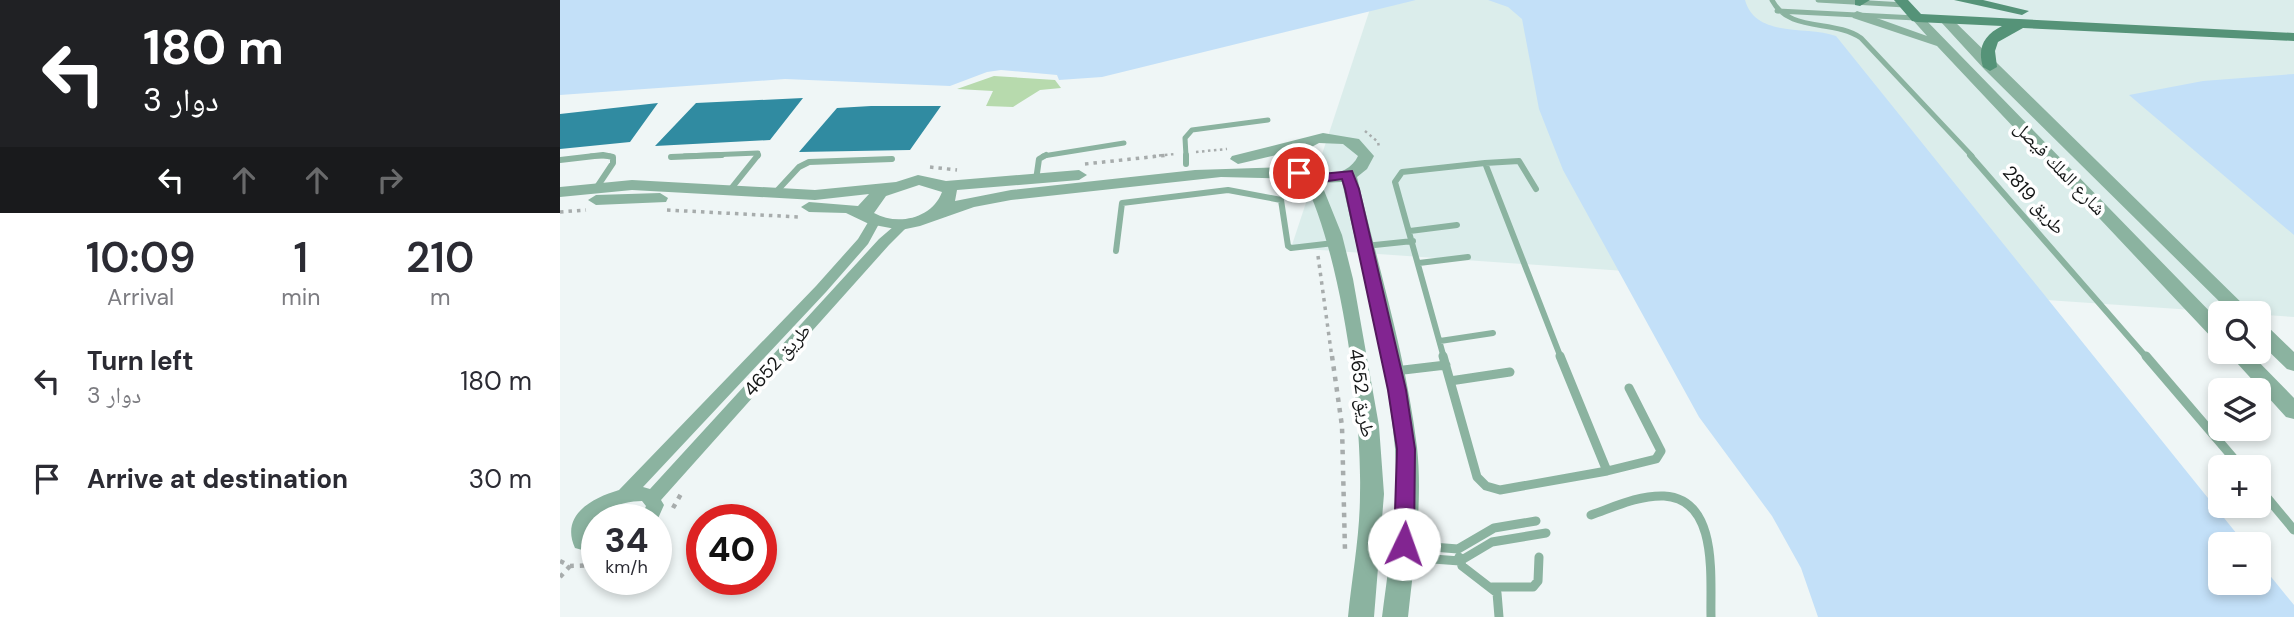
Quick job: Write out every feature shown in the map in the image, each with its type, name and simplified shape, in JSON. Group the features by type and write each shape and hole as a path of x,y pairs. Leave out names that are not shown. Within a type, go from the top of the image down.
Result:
{"main road":[{"path":"1961,0 2023,17"},
{"path":"1908,7 1934,6 2023,17 2294,37"},
{"name":"شارع الملك فيصل","path":"1934,6 1945,19"},
{"path":"1908,7 1945,19 2023,17 2294,23"},
{"path":"1990,67 1986,55 1987,45 1995,36 2023,17"}],"street":[{"path":"1860,6 1943,47"},
{"name":"شارع الملك فيصل","path":"1908,7 1943,47 2208,322"},
{"name":"شارع الملك فيصل","path":"1945,19 1990,67 2230,301"},
{"path":"560,192 632,185 775,194 834,194 930,180 947,186 1036,180 1186,159 1263,156 1323,138 1342,139 1359,145 1366,156 1365,161 1348,174 1335,178 1262,169 964,202 904,224 870,219 849,208 655,198 560,203"},
{"path":"1298,146 1290,161 1304,175"},
{"name":"طريق 4652","path":"1348,174 1393,371 1406,449 1403,551 1395,617"},
{"name":"طريق 4652","path":"1304,175 1317,186 1326,208 1325,244 1352,319 1370,446 1372,494 1361,617"},
{"path":"870,219 865,208 870,200 893,186"},
{"path":"934,214 949,199 947,186"},
{"name":"طريق 4652","path":"603,504 626,494 821,289 863,241 870,219"},
{"name":"طريق 4652","path":"652,498 884,242 904,224"},
{"path":"2271,342 2294,364"},
{"path":"2249,364 2294,411"},
{"path":"626,494 646,494 655,504"},
{"name":"طريق 4652","path":"581,524 577,536 581,543"}],"lane":[{"path":"1772,0 1777,11 1860,6 1908,7"},
{"path":"1818,0 1860,6 1908,7"},
{"name":"طريق 2819","path":"1777,11 1791,20 1850,31 1874,49 2016,205 2231,455"},
{"path":"1186,159 1185,138 1192,130 1268,120"},
{"path":"1036,180 1040,159 1049,153 1124,143"},
{"path":"671,157 758,153 758,158 730,190"},
{"path":"560,160 603,155 613,157 613,163 597,187"},
{"path":"775,194 799,167 809,162 892,159"},
{"path":"1536,189 1519,161 1398,174 1395,182 1477,477 1486,486 1500,490 1607,471 1656,459 1661,452 1629,388"},
{"path":"1485,163 1607,471"},
{"path":"1116,250 1122,203 1228,190 1278,198 1282,203 1288,246 1296,249 1325,244"},
{"path":"1410,230 1457,225"},
{"path":"1364,246 1413,241"},
{"path":"1419,263 1468,257"},
{"path":"1440,341 1493,334"},
{"path":"1393,371 1446,365"},
{"path":"1450,381 1510,372"},
{"path":"1591,514 1658,496 1676,498 1693,506 1705,526 1712,617"},
{"path":"2271,502 2294,530"},
{"path":"1403,551 1458,549 1494,528 1536,521"},
{"path":"1403,551 1460,561 1492,542 1546,533"},
{"path":"1458,549 1460,561 1467,570 1492,586 1533,587 1538,581 1539,557"},
{"path":"1492,586 1499,601 1499,617"}],"path":[{"path":"1359,129 1370,133 1378,142 1380,153"},
{"path":"1079,165 1186,159 1235,148"},
{"path":"560,212 592,210"},
{"path":"663,210 802,218"},
{"path":"1325,244 1342,426 1345,558"},
{"path":"560,561 570,566 581,566"},
{"path":"560,577 570,566"}],"shaded area":[{"path":"1373,0 2294,0 2294,317 2271,315 2271,301 2208,301 2208,311 1291,248"}],"green space":[{"path":"994,76 1055,80 1061,88 1040,90 1013,107 986,106 993,91 957,89"}],"water":[{"path":"560,0 1416,0 1102,77 1059,80 1057,75 1001,70 987,72 950,86 785,79 560,95"},
{"path":"1488,0 1745,0 1760,21 1771,26 1836,36 2208,498 2208,518 2224,518 2235,532 2208,532 2208,595 2271,595 2271,577 2294,605 2294,617 1818,617 1801,568 1772,516 1699,417 1563,170 1539,109 1522,19 1508,7"},
{"path":"2294,74 2294,235 2129,95 2203,81"}],"building":[{"path":"803,98 770,140 655,146 696,103"},
{"path":"658,103 630,142 560,149 560,114"},
{"path":"941,106 910,150 799,152 837,108"}],"route":[{"path":"1299,173 1321,178 1348,174 1397,390 1406,449 1404,544"}]}
